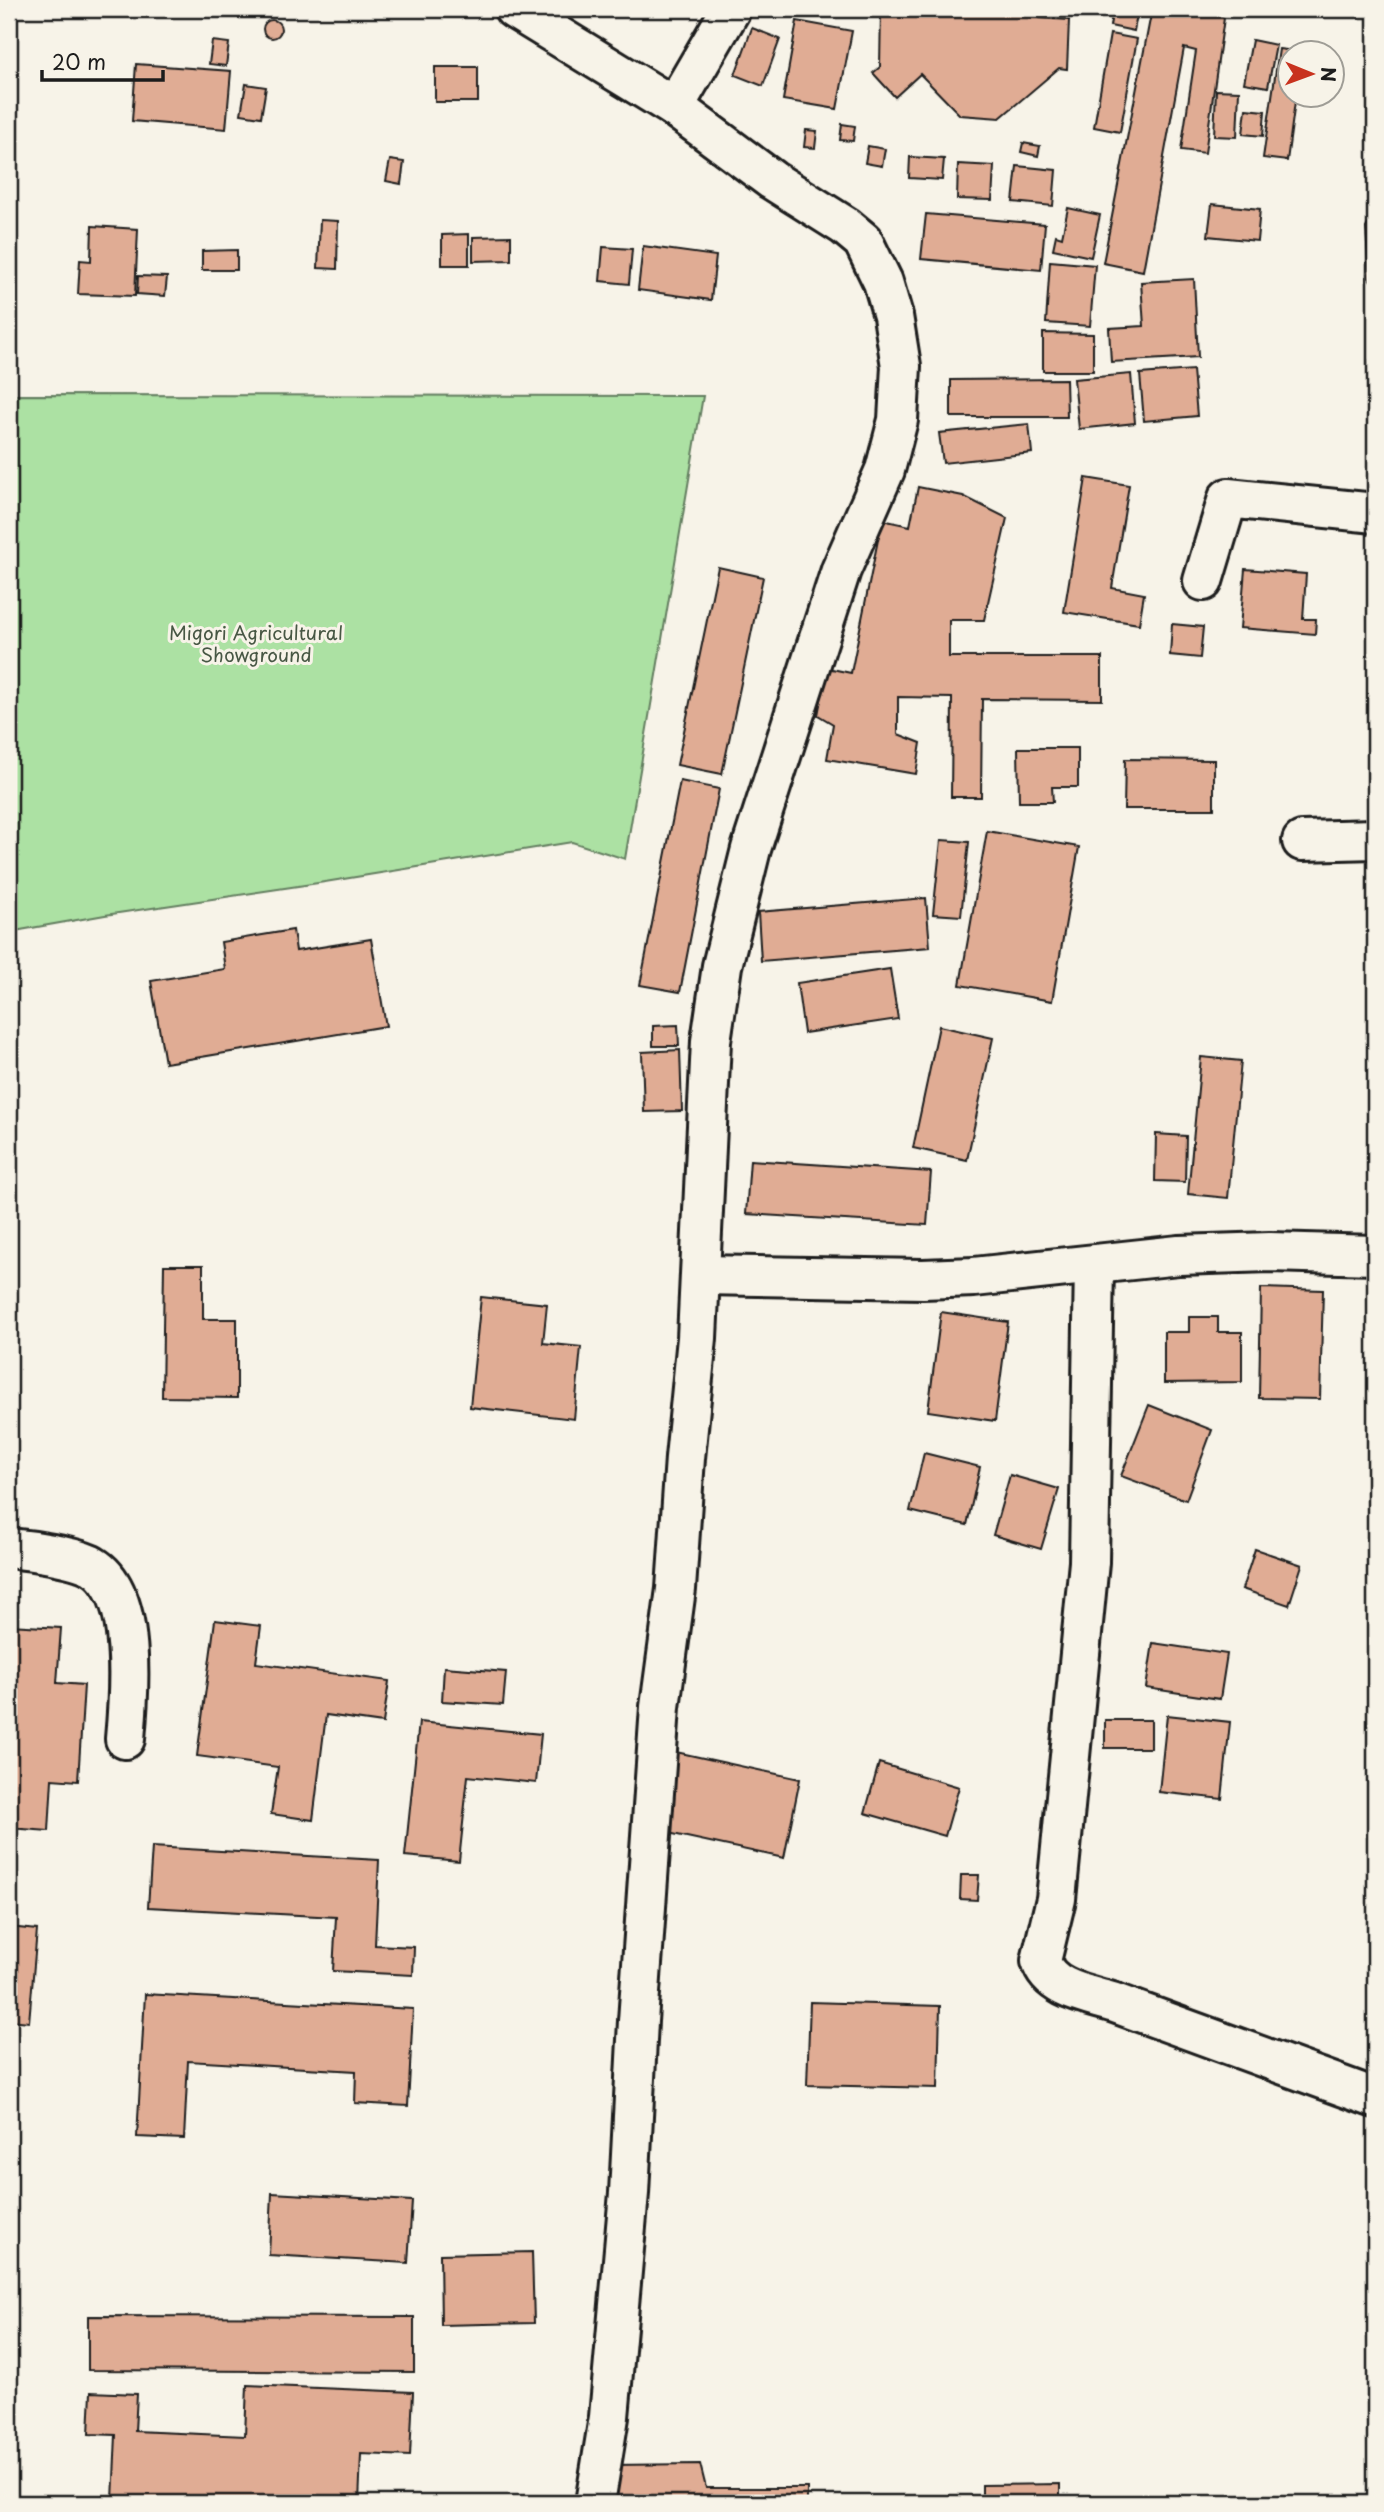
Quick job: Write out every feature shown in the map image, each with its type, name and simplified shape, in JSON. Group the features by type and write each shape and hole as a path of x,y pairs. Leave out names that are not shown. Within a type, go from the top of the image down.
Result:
{"street":[{"path":"514,9 674,107 772,180 845,226 863,241 883,282 901,366 898,420 884,470 841,570 751,849 722,967 711,1041 701,1275 676,1589 660,1707 629,2193 609,2417 595,2503"},
{"path":"674,107 731,9"},
{"path":"1203,581 1228,498 1375,513"},
{"path":"1302,841 1375,839"},
{"path":"701,1275 923,1279 974,1277 1179,1255 1270,1252 1375,1255"},
{"path":"1094,1265 1089,1562 1056,1899 1041,1961 1044,1971 1051,1979 1080,1992 1375,2098"},
{"path":"9,1548 33,1550 93,1566 110,1583 121,1604 126,1648 129,1699 125,1739"}],"green space":[{"name":"Migori Agricultural Showground","path":"9,395 703,396 625,859 572,842 9,932"}],"building":[{"path":"881,9 1032,9 1040,18 1069,20 1067,69 1059,68 1000,118 960,115 920,74 895,97 873,73 880,67"},
{"path":"1113,9 1138,9 1134,31 1110,26"},
{"path":"1152,9 1206,9 1224,18 1205,153 1181,150 1196,51 1184,48 1143,271 1103,263"},
{"path":"272,20 278,23 281,29 278,35 272,38 266,35 263,29 266,23"},
{"path":"797,21 852,31 837,109 783,100"},
{"path":"752,28 780,39 763,86 735,75"},
{"path":"1110,34 1137,39 1120,132 1094,127"},
{"path":"1252,40 1276,45 1268,87 1244,83"},
{"path":"212,41 229,43 226,66 209,64"},
{"path":"136,64 231,71 226,129 132,121"},
{"path":"435,67 478,67 478,102 435,102"},
{"path":"1276,69 1276,108 1294,108 1287,161 1263,158"},
{"path":"246,84 266,87 261,117 241,114"},
{"path":"1216,90 1239,91 1237,137 1214,136"},
{"path":"1246,109 1265,111 1263,136 1243,134"},
{"path":"842,124 855,126 853,141 840,140"},
{"path":"806,130 817,131 815,148 804,147"},
{"path":"1023,143 1040,146 1038,156 1021,152"},
{"path":"868,146 885,149 882,166 865,163"},
{"path":"910,157 944,159 942,180 909,178"},
{"path":"390,160 404,162 401,184 386,181"},
{"path":"958,164 994,166 992,200 957,199"},
{"path":"1017,166 1056,170 1053,206 1013,202"},
{"path":"1212,204 1260,209 1257,241 1208,236"},
{"path":"1068,208 1100,215 1091,257 1053,249 1056,235 1062,237"},
{"path":"1375,213 1375,287 1369,278 1366,228"},
{"path":"926,214 1045,224 1041,270 921,259"},
{"path":"320,220 338,221 337,269 318,268"},
{"path":"92,226 138,229 135,296 78,294 80,260 91,261"},
{"path":"469,234 469,265 442,265 442,235"},
{"path":"511,236 511,260 473,261 473,237"},
{"path":"643,246 716,256 711,300 638,290"},
{"path":"603,247 632,249 629,284 600,281"},
{"path":"237,250 237,270 202,270 202,251"},
{"path":"1050,261 1095,265 1090,326 1046,323"},
{"path":"138,276 167,277 165,296 137,294"},
{"path":"1194,279 1198,357 1111,362 1109,328 1144,326 1141,282"},
{"path":"1043,333 1093,334 1093,371 1043,371"},
{"path":"1370,360 1375,360 1375,421 1368,420"},
{"path":"1193,370 1197,416 1144,421 1140,374"},
{"path":"1131,374 1135,423 1079,429 1074,379"},
{"path":"1066,379 1067,417 951,417 951,380"},
{"path":"1029,424 1032,453 943,463 939,433"},
{"path":"1086,478 1129,485 1112,588 1144,594 1139,624 1064,612"},
{"path":"918,487 963,496 1007,518 984,620 949,620 949,657 1102,657 1102,700 982,699 981,797 951,797 952,698 898,697 898,734 921,743 916,774 827,759 833,724 818,715 827,668 851,673 882,520 910,526"},
{"path":"718,567 763,577 722,774 677,765"},
{"path":"1245,569 1306,574 1303,619 1316,619 1315,634 1240,628"},
{"path":"1172,624 1203,627 1200,658 1170,655"},
{"path":"1018,748 1078,748 1078,787 1052,787 1053,802 1019,802"},
{"path":"1125,759 1214,760 1214,809 1124,809"},
{"path":"680,781 719,789 680,992 640,985"},
{"path":"987,831 1079,847 1052,1001 960,985"},
{"path":"941,840 969,842 961,916 933,914"},
{"path":"926,898 930,947 761,961 758,912"},
{"path":"293,930 296,951 371,939 386,1026 165,1063 151,981 225,969 221,942"},
{"path":"890,969 898,1019 804,1033 797,983"},
{"path":"678,1025 679,1046 653,1046 653,1026"},
{"path":"939,1026 993,1038 967,1160 913,1148"},
{"path":"680,1050 682,1111 644,1112 642,1052"},
{"path":"1201,1057 1241,1061 1228,1198 1188,1194"},
{"path":"1156,1134 1186,1136 1185,1182 1155,1181"},
{"path":"750,1160 931,1172 927,1225 746,1214"},
{"path":"164,1265 203,1265 203,1319 237,1319 237,1398 162,1397"},
{"path":"1261,1288 1323,1290 1320,1399 1259,1398"},
{"path":"481,1297 547,1304 543,1343 581,1347 574,1419 470,1407"},
{"path":"941,1312 1008,1322 995,1421 928,1411"},
{"path":"1189,1317 1218,1317 1218,1332 1242,1332 1242,1382 1164,1383 1164,1332 1189,1332"},
{"path":"1149,1405 1212,1430 1186,1500 1121,1476"},
{"path":"924,1453 980,1467 967,1525 910,1511"},
{"path":"1010,1475 1059,1489 1041,1549 993,1535"},
{"path":"1255,1549 1302,1565 1289,1605 1242,1589"},
{"path":"215,1620 261,1626 256,1663 389,1681 383,1723 326,1715 313,1820 271,1814 278,1767 197,1756"},
{"path":"9,1625 61,1628 57,1683 84,1685 78,1781 52,1779 49,1831 9,1828"},
{"path":"1153,1643 1227,1654 1220,1699 1146,1688"},
{"path":"444,1667 506,1672 503,1705 442,1701"},
{"path":"1167,1715 1230,1722 1222,1799 1159,1792"},
{"path":"1105,1720 1151,1720 1151,1748 1105,1748"},
{"path":"419,1722 541,1734 536,1783 468,1776 459,1861 405,1856"},
{"path":"676,1752 800,1779 784,1858 659,1831"},
{"path":"879,1763 959,1787 945,1836 865,1813"},
{"path":"152,1847 379,1860 375,1945 414,1947 413,1975 333,1971 336,1917 148,1907"},
{"path":"961,1875 979,1875 977,1900 960,1899"},
{"path":"9,1927 37,1930 29,2022 9,2020"},
{"path":"145,1994 413,2009 408,2106 355,2103 356,2071 188,2061 184,2139 137,2137"},
{"path":"810,2002 940,2006 938,2088 807,2085"},
{"path":"272,2193 412,2201 408,2263 269,2255"},
{"path":"532,2252 534,2323 441,2325 440,2254"},
{"path":"88,2316 414,2317 414,2372 88,2370"},
{"path":"247,2385 413,2392 410,2456 361,2454 359,2503 177,2503 113,2500 116,2435 89,2434 91,2392 137,2394 135,2431 245,2436"},
{"path":"700,2464 706,2488 807,2488 807,2503 611,2503 610,2465"},
{"path":"1060,2484 1060,2503 982,2503 982,2485"}]}
